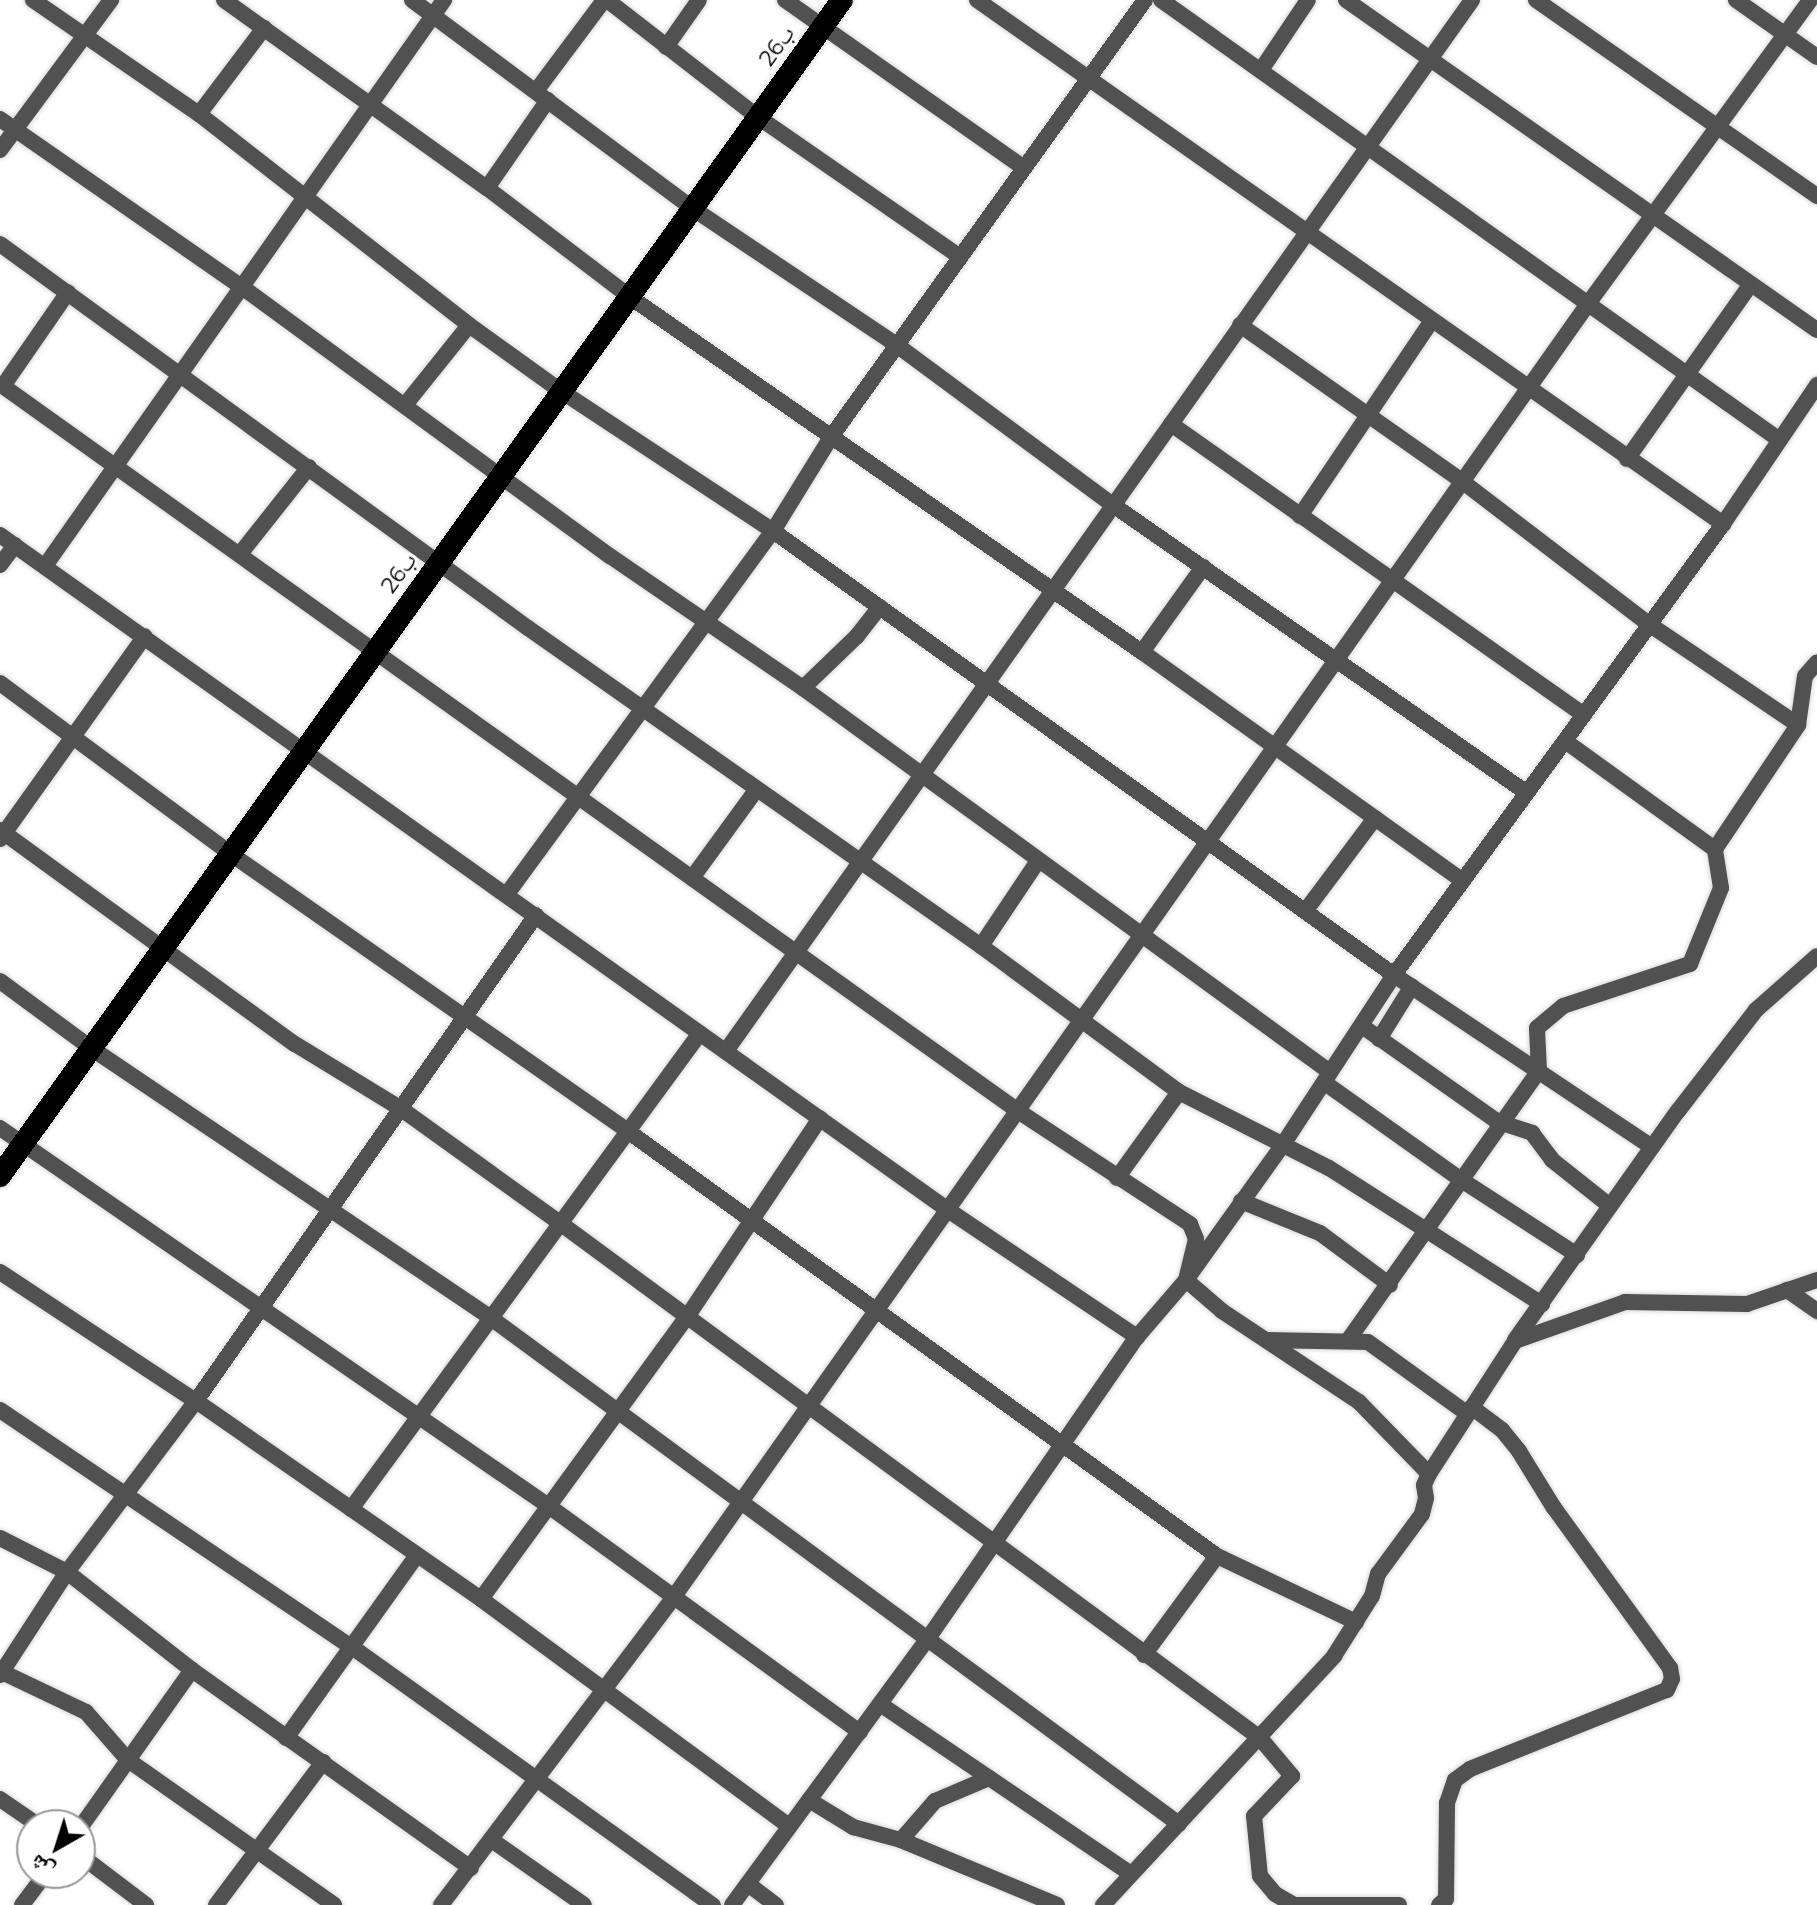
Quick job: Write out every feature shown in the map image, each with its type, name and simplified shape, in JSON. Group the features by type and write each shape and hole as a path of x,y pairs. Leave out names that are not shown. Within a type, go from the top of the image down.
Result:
{"highway":[{"name":"26ب","path":"0,1176 842,0"}],"street":[{"path":"33,0 199,114 469,325 561,391 773,531 1394,975 1652,1147"},
{"path":"0,150 111,0"},
{"path":"224,0 487,188 630,297 1142,652 1463,881"},
{"path":"412,0 692,208 898,346 1113,505 1527,793"},
{"path":"45,566 444,0"},
{"path":"487,188 542,95 606,0 758,117 960,257"},
{"path":"666,47 699,0"},
{"path":"785,0 1024,168"},
{"path":"977,0 1527,390 1723,524"},
{"path":"507,894 773,531 831,437 1145,0"},
{"path":"1161,0 1590,301 1778,439"},
{"path":"1261,70 1308,0"},
{"path":"1346,0 1817,330"},
{"path":"726,1051 1472,0"},
{"path":"1536,0 1817,196"},
{"path":"1736,0 1817,57"},
{"path":"441,1905 493,1841 673,1598 740,1499 1337,662 1590,301 1810,0"},
{"path":"199,114 264,28"},
{"path":"0,119 242,287 706,623 803,688 1142,935 1463,1181 1577,1255"},
{"path":"0,244 182,373 642,710 981,946 1179,1092 1329,1168 1542,1304"},
{"path":"1627,459 1751,284"},
{"path":"68,292 1,385 1018,1111 1190,1224 1196,1239 1186,1280"},
{"path":"1300,516 1431,322"},
{"path":"405,405 469,325"},
{"path":"1240,325 1463,482 1649,624 1798,725"},
{"path":"732,1905 929,1637 1137,1337 1186,1280 1282,1146 1394,975 1723,524 1817,385"},
{"path":"1171,424 1584,715"},
{"path":"240,554 309,467"},
{"path":"0,535 948,1210 1137,1337"},
{"path":"0,565 15,545"},
{"path":"1142,652 1203,567"},
{"path":"803,688 857,636 880,607"},
{"path":"145,636 2,834 164,947 295,1044 400,1108 1260,1738 1292,1776 1254,1816 1260,1876 1275,1894 1294,1905 1399,1905"},
{"path":"1349,1339 1539,1071 1537,1028 1563,1006 1690,964 1721,888 1715,849 1798,725 1805,676 1817,662"},
{"path":"0,683 231,854 629,1132 874,1312 1217,1556 1356,1622"},
{"path":"1565,741 1715,849"},
{"path":"692,878 757,789"},
{"path":"1306,910 1375,818"},
{"path":"981,946 1038,861"},
{"path":"334,1905 128,1760 86,1712 1,1674 67,1572 196,1401 536,915"},
{"path":"1103,1905 1334,1656 1372,1596 1378,1574 1422,1514 1426,1498 1424,1485 1429,1474 1515,1341 1652,1147 1756,1010 1817,956"},
{"path":"0,981 91,1048 491,1318 929,1637 1179,1824"},
{"path":"1379,1039 1412,986"},
{"path":"1362,1026 1502,1124 1532,1133 1552,1160 1610,1206"},
{"path":"351,1509 700,1033"},
{"path":"1117,1178 1179,1092"},
{"path":"481,1599 687,1317 820,1118"},
{"path":"0,1128 550,1507 860,1732"},
{"path":"1241,1201 1320,1233 1390,1285"},
{"path":"0,1272 196,1401 481,1599 789,1826"},
{"path":"1186,1280 1222,1311 1359,1402 1429,1474"},
{"path":"1515,1341 1625,1302 1747,1304 1817,1280"},
{"path":"1787,1290 1817,1311"},
{"path":"1266,1340 1349,1339 1368,1342 1502,1430 1519,1451 1554,1508 1670,1668 1672,1679 1667,1690 1470,1769 1455,1780 1447,1803 1446,1899 1439,1905"},
{"path":"0,1410 352,1647 713,1905"},
{"path":"0,1538 67,1572 192,1670 471,1868"},
{"path":"286,1738 417,1555"},
{"path":"1144,1655 1217,1556"},
{"path":"93,1809 192,1670"},
{"path":"880,1704 1131,1874"},
{"path":"216,1905 323,1762"},
{"path":"901,1840 935,1801 989,1778"},
{"path":"809,1800 853,1827 901,1840 1057,1905"},
{"path":"493,1841 584,1905"},
{"path":"96,1867 146,1905"},
{"path":"748,1884 776,1905"}]}
